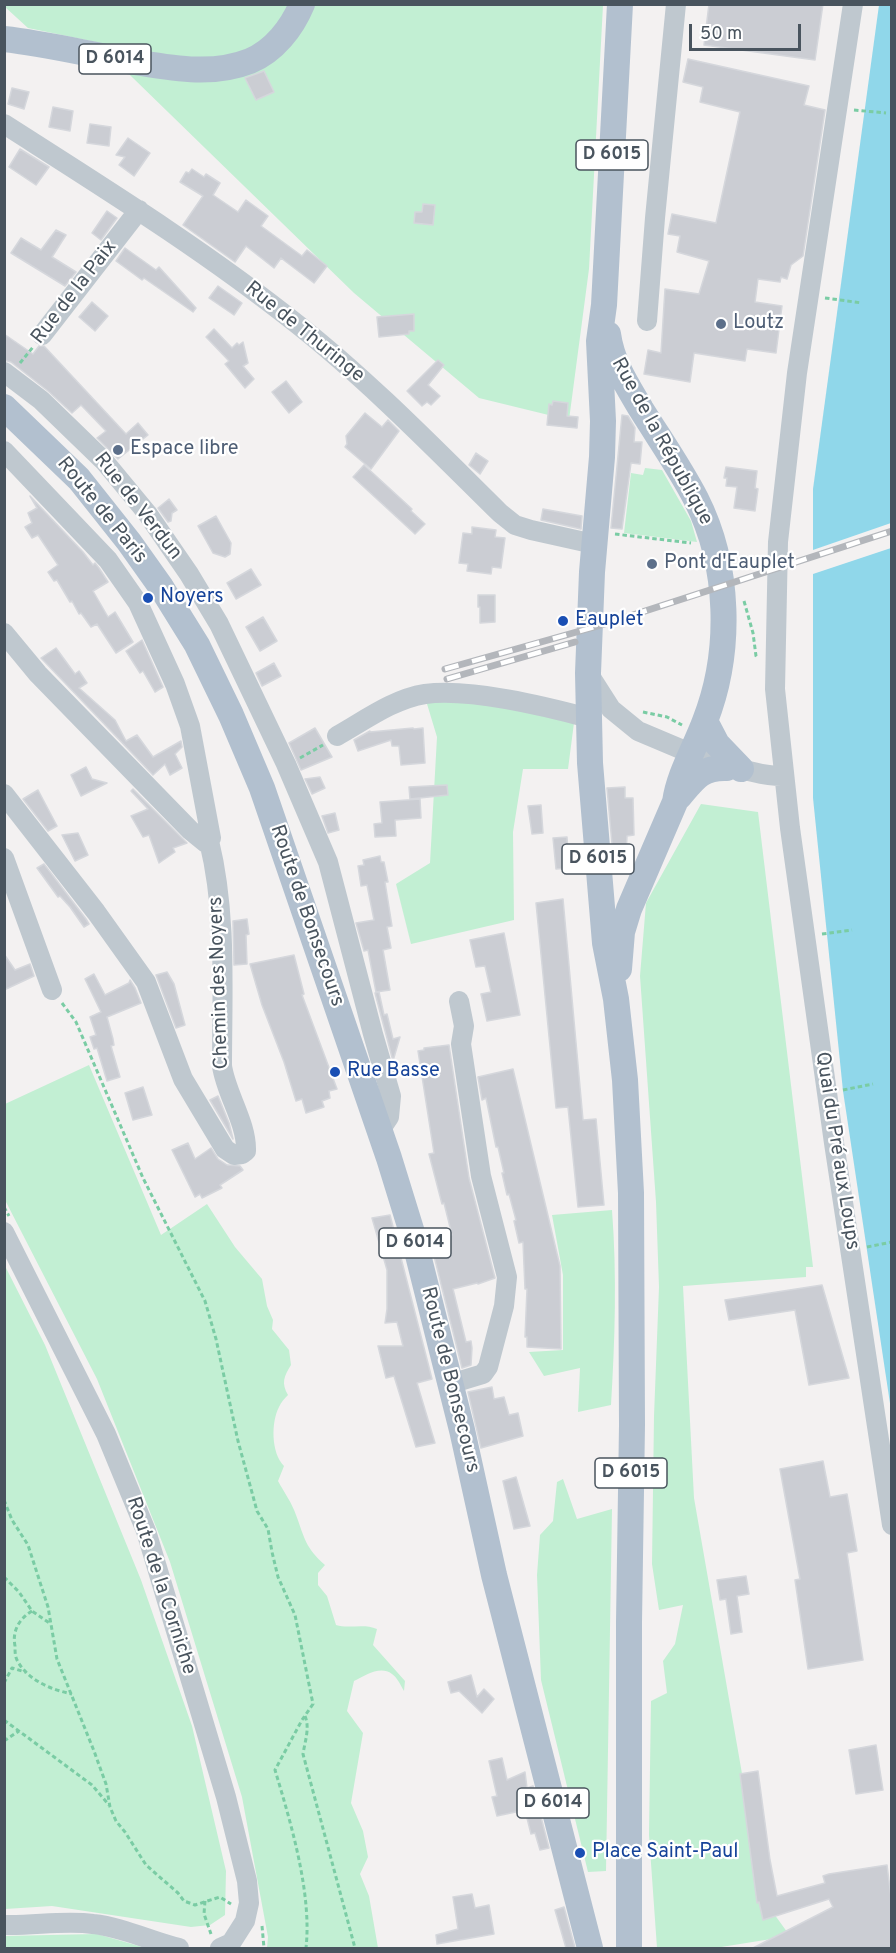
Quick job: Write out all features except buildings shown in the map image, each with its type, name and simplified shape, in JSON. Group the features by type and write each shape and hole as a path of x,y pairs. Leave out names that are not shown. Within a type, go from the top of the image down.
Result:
{"main road":[{"name":"D 6014","path":"4,39 182,70 225,67 250,61 265,52 292,25 302,4"},
{"name":"Rue de la République","path":"589,718 588,673 594,538 603,421 599,341 604,305 620,4"},
{"name":"Rue de la République","path":"604,305 612,352 625,383 696,499 711,535 717,559 722,599 722,647 718,680 692,754"},
{"path":"603,421 623,406 639,404"},
{"name":"Route de Paris","path":"4,407 79,479 161,587 197,645 231,715 262,788"},
{"name":"D 6015","path":"589,718 590,763 605,944 616,999 625,1080 631,1193 629,1948"},
{"path":"705,721 717,744 734,768"},
{"name":"D 6015","path":"616,999 622,932 629,909 675,802 677,787 692,754"},
{"path":"675,802 689,783 699,775 716,768 734,768"},
{"name":"Route de Bonsecours","path":"262,788 414,1239 462,1430 494,1575 590,1948"}],"street":[{"path":"647,321 676,4"},
{"name":"Quai du Pré aux Loups","path":"853,4 797,373 775,689 785,751 784,776 880,1403 891,1525"},
{"name":"Rue de Thuringe","path":"4,124 139,210 231,273 297,324 352,369 515,525 531,530 594,538"},
{"name":"Rue de la Paix","path":"42,335 139,210"},
{"name":"Rue de Verdun","path":"7,374 41,400 104,462 147,513 189,574 219,624 286,764"},
{"name":"Chemin des Noyers","path":"4,451 108,560 138,603 175,684 190,726 211,838 209,841 219,901 222,964 222,1066 224,1081 247,1140 246,1151 242,1154 234,1155 225,1149 183,1079 146,981 96,912 4,794"},
{"path":"108,560 129,542"},
{"path":"4,633 39,674 190,830 206,843 209,841"},
{"path":"588,673 607,704 619,717 650,738 761,776 784,776"},
{"path":"337,736 395,703 424,694 473,695 526,703 589,718"},
{"path":"286,764 328,862 391,1096 389,1117 379,1132"},
{"path":"4,858 52,990"},
{"path":"450,1384 483,1374 488,1367 504,1305 507,1277 481,1176 461,1044 464,1026 459,1001"},
{"name":"Route de la Corniche","path":"4,1232 106,1434 146,1531 226,1797 248,1881 248,1909 245,1921 231,1943 215,1942"},
{"path":"4,1925 57,1922 93,1923 179,1948"}],"path":[{"path":"846,109 886,113"},
{"path":"820,297 862,303"},
{"name":"Rue de la Paix","path":"7,374 42,335"},
{"path":"594,538 699,543"},
{"path":"741,591 753,633 756,656 758,659 776,658"},
{"path":"286,764 337,736"},
{"path":"810,936 852,930"},
{"path":"52,990 76,1022 144,1178 205,1302 257,1511 268,1529 279,1577 295,1615 313,1704 275,1770 304,1888 308,1930 306,1948"},
{"path":"833,1092 873,1084"},
{"path":"857,1249 891,1242"},
{"path":"4,1500 12,1520 28,1545 52,1624 57,1659 106,1784 110,1807 116,1821 146,1865 184,1901 195,1905 220,1897 227,1903 248,1909"},
{"path":"4,1577 32,1611 52,1624"},
{"path":"32,1611 22,1618 13,1637 16,1659 26,1672 44,1685 59,1692 72,1694"},
{"path":"4,1683 12,1668 26,1672"},
{"path":"305,1716 308,1722 303,1754 355,1948"},
{"path":"4,1720 92,1785 110,1807"},
{"path":"4,1741 19,1731"},
{"path":"205,1901 204,1914 215,1942"}],"green space":[{"path":"4,5 603,5 589,269 569,420 479,398 354,293 96,42 28,28"},
{"path":"645,468 662,470 691,521 697,542 624,533 631,473 643,475"},
{"path":"424,694 575,715 568,769 523,769 513,832 514,920 411,944 396,884 430,863 437,737"},
{"path":"701,804 758,812 813,1267 806,1267 806,1277 683,1286 694,1498 764,1900 790,1936 715,1948 657,1948 649,1835 651,1701 667,1693 663,1661 675,1644 683,1605 659,1610 652,1564 659,1287 656,1202 640,976 646,903"},
{"path":"89,1065 161,1235 207,1204 235,1247 262,1279 267,1306 273,1320 272,1329 289,1350 291,1365 284,1380 288,1395 276,1413 274,1429 275,1446 284,1466 278,1481 292,1506 306,1542 325,1565 318,1573 318,1585 327,1596 336,1625 367,1626 377,1629 373,1645 405,1681 404,1691 394,1675 378,1671 354,1681 347,1711 363,1733 351,1803 363,1831 368,1857 360,1874 369,1896 378,1948 267,1948 268,1937 242,1797 170,1562 97,1379 5,1200 5,1104"},
{"path":"612,1210 615,1308 611,1405 578,1412 580,1368 544,1376 529,1352 563,1350 563,1275 552,1215"},
{"path":"4,1264 45,1345 141,1580 192,1726 226,1871 225,1915 210,1925 191,1927 52,1906 5,1909"},
{"path":"563,1479 577,1519 612,1509 606,1871 588,1872 541,1680 537,1575 540,1535 553,1521 557,1482"},
{"path":"97,1934 146,1948 5,1948 4,1936"}],"water":[{"path":"879,5 891,5 891,1410 843,1091 813,798 813,489"}],"pier":[{"path":"891,523 891,548 810,575 810,551"}],"railway":[{"path":"445,669 605,624 892,531"},
{"path":"447,679 575,642"}],"place":[{"name":"Loutz","path":"721,324"},
{"name":"Espace libre","path":"118,450"},
{"name":"Pont d'Eauplet","path":"652,564"},
{"name":"Noyers","path":"148,598"},
{"name":"Eauplet","path":"563,621"},
{"name":"Rue Basse","path":"335,1072"},
{"name":"Place Saint-Paul","path":"580,1853"}]}
